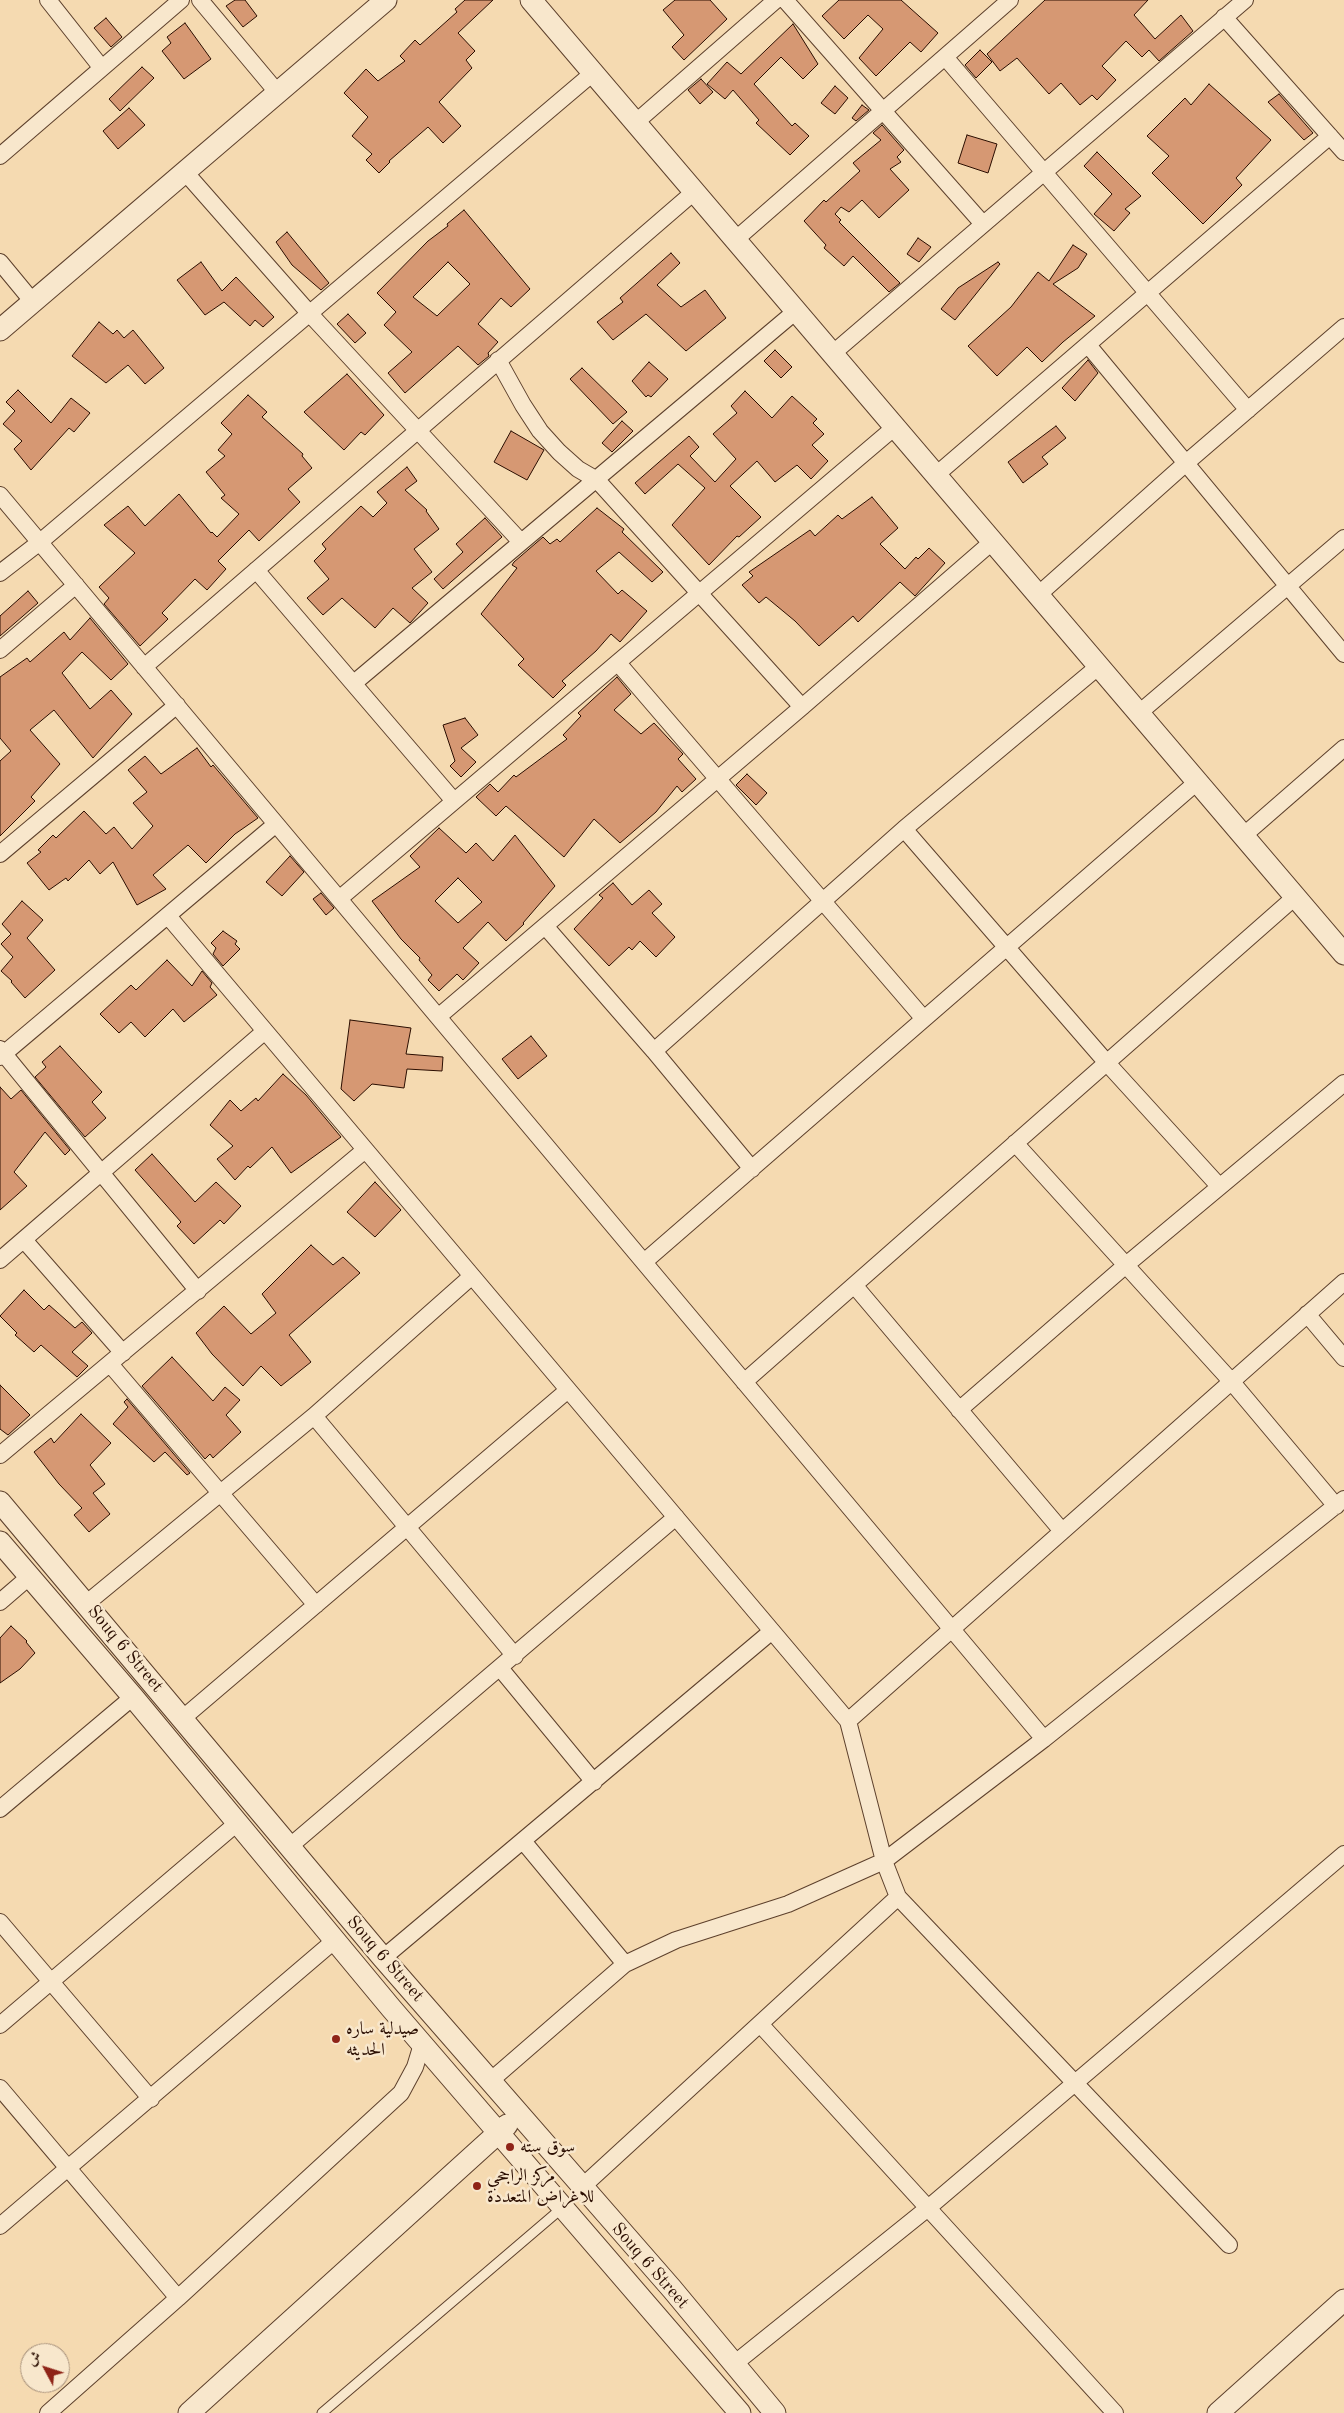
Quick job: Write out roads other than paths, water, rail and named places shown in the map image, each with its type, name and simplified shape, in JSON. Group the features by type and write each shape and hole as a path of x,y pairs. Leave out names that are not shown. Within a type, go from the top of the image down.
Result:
{"street":[{"path":"48,0 101,67"},
{"path":"0,156 181,0"},
{"path":"200,0 277,92"},
{"path":"0,330 386,0"},
{"path":"531,0 1344,954"},
{"path":"635,123 776,0"},
{"path":"785,0 983,224"},
{"path":"735,240 1010,0"},
{"path":"832,354 1244,0"},
{"path":"1224,17 1344,152"},
{"path":"945,57 1248,410"},
{"path":"0,573 40,542 593,73"},
{"path":"936,475 1330,136"},
{"path":"185,172 310,314 521,542"},
{"path":"144,667 694,192"},
{"path":"0,262 33,302"},
{"path":"354,683 796,311"},
{"path":"1038,595 1186,463 1344,327"},
{"path":"1088,345 1344,654"},
{"path":"498,360 540,431 559,452 578,468 597,480 802,707"},
{"path":"339,899 895,427"},
{"path":"0,495 1044,1739"},
{"path":"1139,713 1344,538"},
{"path":"438,1017 802,707 992,542"},
{"path":"256,570 454,801"},
{"path":"0,650 76,585"},
{"path":"618,663 924,1019"},
{"path":"654,1051 823,903 904,829 1099,666"},
{"path":"0,854 176,705"},
{"path":"1243,836 1344,748"},
{"path":"644,1262 1198,782"},
{"path":"198,1291 1,1053 168,916 276,824"},
{"path":"904,829 1106,1063 1219,1186"},
{"path":"744,1382 1295,897"},
{"path":"168,916 848,1720 884,1861 898,1897 1229,2245"},
{"path":"545,926 654,1051 752,1169"},
{"path":"0,1260 265,1031"},
{"path":"959,1410 1219,1186 1344,1083"},
{"path":"489,2082 625,1964 676,1940 788,1904 884,1861 1044,1739 1340,1503 1015,1143"},
{"path":"0,1455 365,1150"},
{"path":"24,1240 123,1353"},
{"path":"87,1603 314,1416 472,1276"},
{"path":"848,1720 1344,1282"},
{"path":"854,1285 1062,1531"},
{"path":"1307,1314 1344,1358"},
{"path":"110,1364 316,1605"},
{"path":"183,1718 409,1528 568,1390"},
{"path":"314,1416 514,1656"},
{"name":"Souq 6 Street","path":"0,1502 87,1603 383,1958 775,2413"},
{"path":"289,1847 676,1517"},
{"name":"Souq 6 Street","path":"0,1542 133,1697 236,1824 497,2133 740,2413"},
{"path":"0,1602 29,1577"},
{"path":"383,1958 772,1631"},
{"path":"500,1668 594,1782"},
{"path":"0,1809 133,1697"},
{"path":"0,2025 236,1824"},
{"path":"523,1841 625,1964"},
{"path":"734,2364 928,2208 1344,1854"},
{"path":"582,2187 898,1897"},
{"path":"0,1922 151,2098"},
{"path":"0,2226 334,1941"},
{"path":"760,2024 1115,2413"},
{"path":"48,2413 178,2298 401,2093 412,2075 422,2044"},
{"path":"0,2088 178,2298"},
{"path":"189,2413 497,2133 519,2116"},
{"path":"1218,2413 1344,2300"}],"lane":[{"path":"322,2413 562,2208"}],"place":[{"name":"صيدلية ساره الحديثه","path":"336,2039"},
{"name":"سوق سته","path":"510,2147"},
{"name":"مركز الراجحي للاغراض المتعددة","path":"477,2186"}]}
